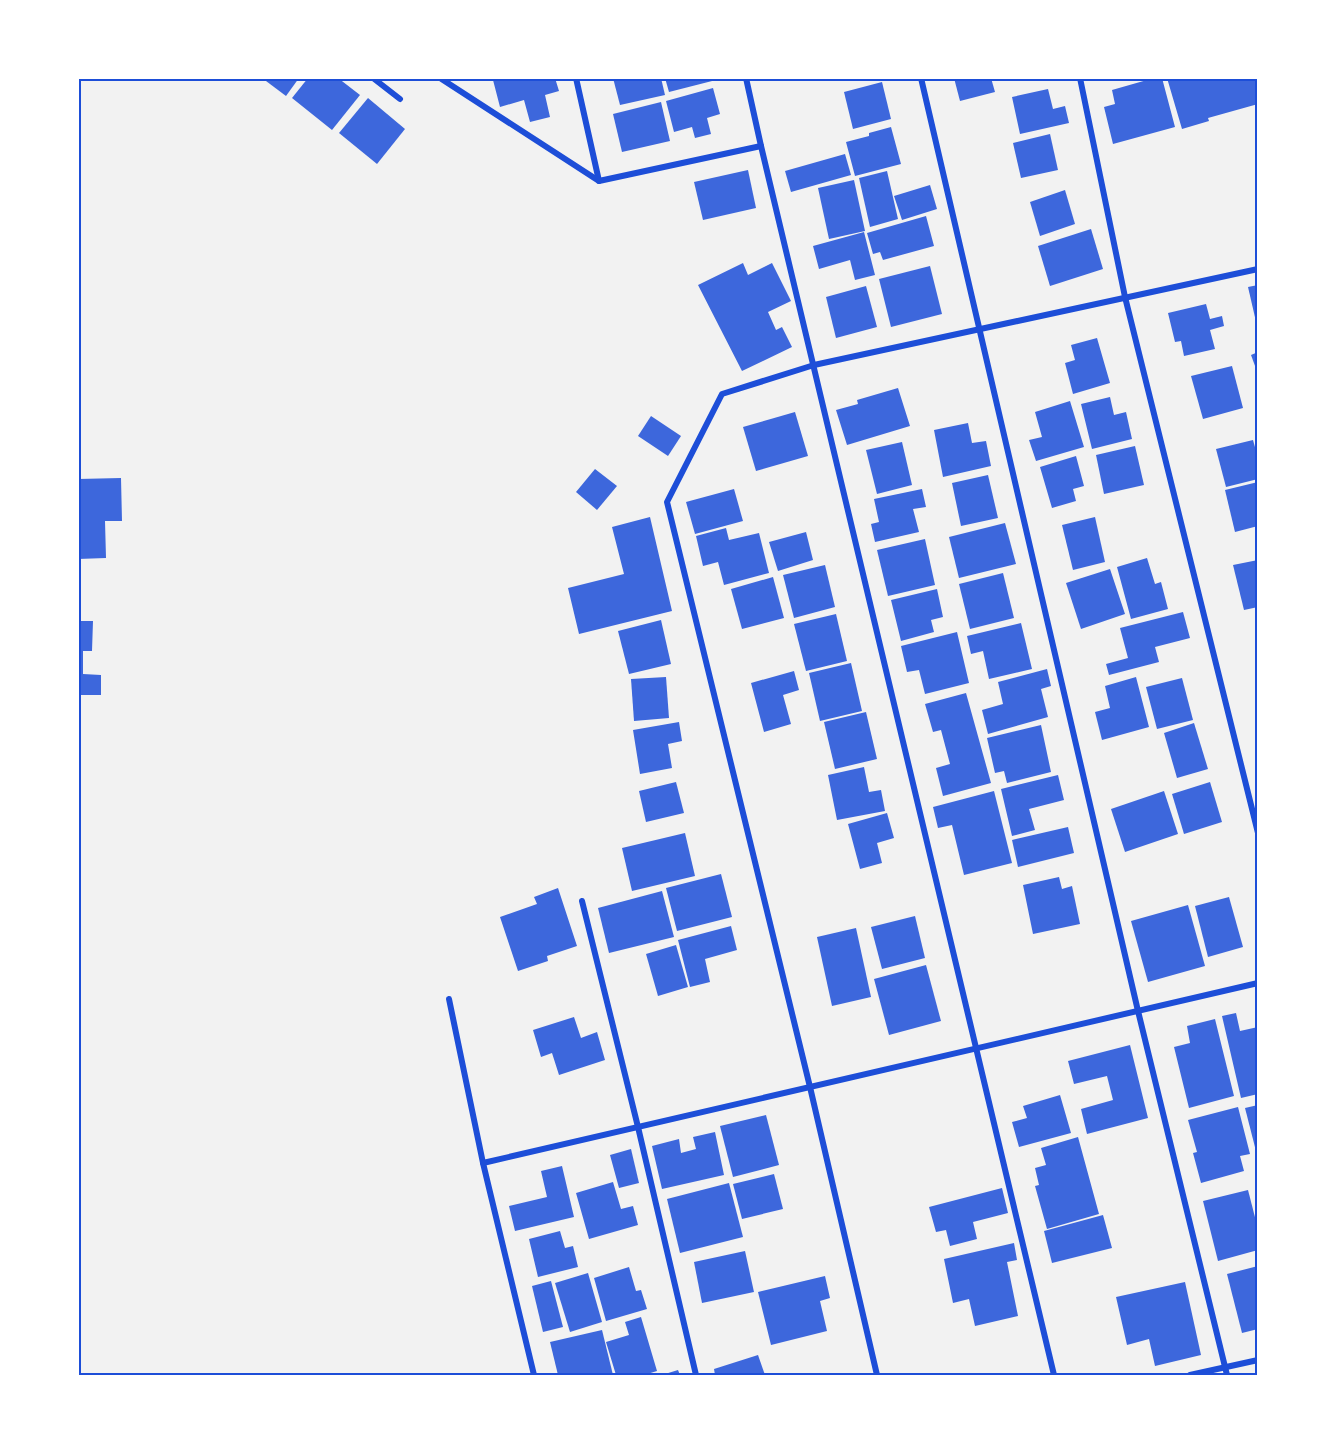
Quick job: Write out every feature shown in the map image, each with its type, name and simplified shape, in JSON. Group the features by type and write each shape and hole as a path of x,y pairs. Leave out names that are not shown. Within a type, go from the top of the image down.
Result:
{"street":[{"path":"374,78 400,99"},
{"path":"440,78 599,181 760,146"},
{"path":"576,78 599,181"},
{"path":"746,78 760,146 1054,1375"},
{"path":"921,78 1138,1011 1226,1371"},
{"path":"1080,78 1125,297 1258,833"},
{"path":"877,1375 810,1087 667,502 722,394 814,364 1258,269"},
{"path":"582,901 696,1375"},
{"path":"483,1163 1258,983"},
{"path":"449,999 483,1163 534,1375"},
{"path":"1190,1375 1226,1371 1258,1360"}],"building":[{"path":"262,78 299,78 286,96"},
{"path":"308,78 338,78 360,95 332,130 292,98"},
{"path":"555,78 559,91 545,95 550,117 530,122 524,100 500,107 493,80"},
{"path":"613,78 661,78 665,95 620,105"},
{"path":"665,78 715,78 716,80 669,92"},
{"path":"954,78 991,78 995,92 960,101"},
{"path":"1154,78 1162,78 1175,127 1113,144 1104,107 1115,104 1112,90"},
{"path":"1167,78 1258,78 1258,104 1208,118 1209,121 1182,129"},
{"path":"882,82 891,119 853,129 844,92"},
{"path":"713,88 720,114 707,118 711,134 695,138 692,127 674,132 666,101"},
{"path":"1048,89 1053,109 1065,106 1069,123 1020,134 1012,97"},
{"path":"368,98 405,129 377,164 339,133"},
{"path":"661,102 670,141 622,152 613,114"},
{"path":"891,127 901,164 855,176 846,142"},
{"path":"1050,134 1058,170 1021,178 1013,143"},
{"path":"845,154 851,175 791,192 785,171"},
{"path":"748,170 756,208 703,220 694,182"},
{"path":"887,171 898,219 870,227 859,178"},
{"path":"854,180 865,231 829,239 818,188"},
{"path":"930,185 937,209 902,220 894,196"},
{"path":"1065,190 1075,224 1040,236 1030,202"},
{"path":"926,216 934,246 883,260 880,252 873,254 867,233"},
{"path":"1091,229 1103,269 1050,286 1038,246"},
{"path":"864,232 875,275 855,280 850,260 819,269 813,246"},
{"path":"743,263 748,275 772,263 791,301 768,312 776,330 782,327 792,347 742,371 698,285"},
{"path":"930,266 942,314 891,327 879,279"},
{"path":"1258,285 1258,325 1257,326 1248,287"},
{"path":"866,286 877,327 836,338 826,297"},
{"path":"1206,304 1210,319 1222,316 1224,326 1210,330 1215,349 1184,356 1181,341 1175,342 1168,313"},
{"path":"1097,338 1110,383 1073,394 1065,363 1075,360 1071,345"},
{"path":"1258,352 1258,374 1251,355"},
{"path":"1232,366 1243,408 1203,419 1191,376"},
{"path":"898,388 910,426 847,445 836,410 858,404 857,400"},
{"path":"1110,397 1114,415 1126,412 1132,439 1092,449 1081,404"},
{"path":"1070,401 1084,447 1036,461 1029,440 1042,437 1035,412"},
{"path":"795,412 808,456 756,471 743,427"},
{"path":"651,416 681,436 668,456 638,436"},
{"path":"968,423 972,443 986,441 991,466 943,477 934,430"},
{"path":"1253,440 1258,458 1258,479 1226,487 1216,449"},
{"path":"902,442 912,485 877,494 866,450"},
{"path":"1135,446 1144,485 1104,494 1096,455"},
{"path":"1076,456 1084,486 1073,489 1076,501 1052,508 1040,467"},
{"path":"595,469 617,486 597,510 576,492"},
{"path":"988,475 998,518 961,526 952,483"},
{"path":"121,478 122,521 105,521 106,558 78,559 78,479"},
{"path":"1258,482 1258,526 1235,532 1225,490"},
{"path":"734,489 743,521 695,534 686,502"},
{"path":"922,489 926,507 913,509 919,532 875,542 871,524 879,522 874,499"},
{"path":"650,517 672,611 579,634 568,588 624,574 612,527"},
{"path":"1095,517 1105,562 1073,570 1062,525"},
{"path":"1005,523 1016,564 959,578 949,537"},
{"path":"726,528 729,540 759,533 769,573 724,585 718,562 703,566 696,536"},
{"path":"806,532 813,560 778,571 769,542"},
{"path":"925,539 935,585 888,596 877,550"},
{"path":"1147,558 1155,584 1161,582 1168,609 1131,619 1117,567"},
{"path":"1258,560 1258,607 1244,610 1233,565"},
{"path":"825,565 835,607 794,618 783,575"},
{"path":"1110,569 1125,614 1081,629 1066,583"},
{"path":"1003,573 1014,618 970,629 959,584"},
{"path":"773,577 784,618 742,629 731,589"},
{"path":"937,589 943,617 931,620 934,632 901,641 891,600"},
{"path":"1183,612 1190,638 1155,647 1159,662 1109,675 1106,664 1128,658 1120,628"},
{"path":"836,614 847,661 806,671 794,624"},
{"path":"661,620 671,664 629,674 618,631"},
{"path":"78,621 93,621 92,651 83,651 83,674 101,675 101,695 78,695"},
{"path":"1021,623 1032,669 989,679 983,651 971,654 967,636"},
{"path":"957,632 969,683 925,694 919,670 907,672 901,646"},
{"path":"851,663 862,711 820,721 809,673"},
{"path":"1047,669 1051,686 1041,689 1048,717 988,734 982,710 1003,704 998,682"},
{"path":"794,671 799,690 783,695 791,724 764,732 751,683"},
{"path":"666,677 669,718 634,721 631,679"},
{"path":"1136,677 1149,727 1102,740 1095,712 1110,708 1105,686"},
{"path":"1182,678 1193,720 1157,729 1146,687"},
{"path":"966,693 991,783 943,796 936,768 950,764 941,730 933,732 925,704"},
{"path":"866,712 877,759 835,769 824,722"},
{"path":"679,722 682,741 668,744 672,768 640,774 633,730"},
{"path":"1194,723 1208,769 1177,778 1164,733"},
{"path":"1041,725 1051,772 1007,783 1004,771 995,773 987,738"},
{"path":"864,767 869,792 881,790 885,811 837,820 828,775"},
{"path":"1058,775 1064,800 1029,809 1035,830 1012,836 1001,789"},
{"path":"676,782 684,813 646,822 639,791"},
{"path":"1210,782 1222,822 1184,834 1172,794"},
{"path":"994,791 1012,863 964,875 952,825 938,828 933,807"},
{"path":"1164,791 1178,834 1125,852 1111,809"},
{"path":"887,813 894,838 877,843 882,863 860,869 848,824"},
{"path":"1068,827 1074,853 1018,867 1012,840"},
{"path":"685,833 695,876 632,891 622,848"},
{"path":"721,874 732,917 677,931 666,888"},
{"path":"1059,877 1062,889 1072,886 1080,924 1033,934 1023,885"},
{"path":"558,888 577,946 547,956 548,961 518,971 500,917 537,904 534,897"},
{"path":"662,891 674,937 609,953 598,908"},
{"path":"1229,897 1243,947 1208,957 1195,906"},
{"path":"1188,905 1205,966 1148,982 1131,921"},
{"path":"915,916 925,958 882,969 871,927"},
{"path":"731,926 737,950 705,959 710,982 690,987 678,940"},
{"path":"856,928 871,997 832,1006 817,937"},
{"path":"676,945 688,987 658,996 646,954"},
{"path":"926,965 941,1021 889,1035 874,979"},
{"path":"1236,1013 1240,1031 1258,1027 1258,1094 1241,1098 1222,1016"},
{"path":"574,1017 581,1038 597,1032 605,1060 559,1075 552,1053 541,1057 533,1030"},
{"path":"1215,1019 1234,1096 1189,1108 1174,1047 1190,1043 1187,1026"},
{"path":"1130,1045 1148,1118 1087,1134 1081,1109 1113,1100 1107,1076 1074,1084 1068,1061"},
{"path":"1060,1095 1071,1133 1019,1147 1012,1122 1027,1118 1023,1106"},
{"path":"1258,1105 1258,1155 1257,1155 1245,1108"},
{"path":"1238,1107 1250,1154 1240,1156 1244,1171 1201,1183 1193,1153 1197,1152 1188,1120"},
{"path":"766,1115 779,1165 733,1177 720,1126"},
{"path":"715,1132 724,1175 662,1189 652,1146 679,1139 681,1153 696,1149 693,1137"},
{"path":"1078,1137 1099,1214 1047,1229 1035,1186 1039,1185 1035,1168 1046,1165 1041,1148"},
{"path":"631,1149 639,1183 619,1188 610,1155"},
{"path":"562,1166 574,1217 515,1231 509,1206 547,1197 541,1171"},
{"path":"774,1174 783,1209 742,1219 733,1184"},
{"path":"613,1182 621,1209 633,1206 638,1225 589,1239 576,1193"},
{"path":"729,1183 743,1237 680,1253 667,1199"},
{"path":"1002,1188 1008,1213 973,1222 977,1239 950,1246 946,1230 936,1232 929,1207"},
{"path":"1248,1190 1258,1229 1258,1250 1218,1261 1203,1201"},
{"path":"1103,1215 1112,1248 1052,1263 1044,1231"},
{"path":"560,1231 565,1248 573,1246 578,1267 538,1277 529,1239"},
{"path":"1014,1243 1017,1260 1007,1262 1018,1316 975,1326 969,1299 953,1303 944,1259"},
{"path":"745,1251 754,1292 702,1303 694,1262"},
{"path":"1258,1266 1258,1329 1242,1333 1227,1274"},
{"path":"629,1267 636,1291 641,1290 647,1309 606,1321 594,1278"},
{"path":"588,1273 602,1322 570,1332 555,1283"},
{"path":"825,1276 830,1298 820,1301 827,1331 771,1345 758,1292"},
{"path":"551,1281 563,1327 543,1332 532,1286"},
{"path":"1185,1282 1201,1355 1155,1366 1149,1339 1127,1345 1116,1297"},
{"path":"641,1317 657,1371 644,1375 616,1375 606,1342 629,1335 625,1322"},
{"path":"602,1330 613,1375 558,1375 550,1342"},
{"path":"758,1355 765,1375 715,1375 714,1369"},
{"path":"678,1370 680,1375 665,1375 665,1374"}]}
